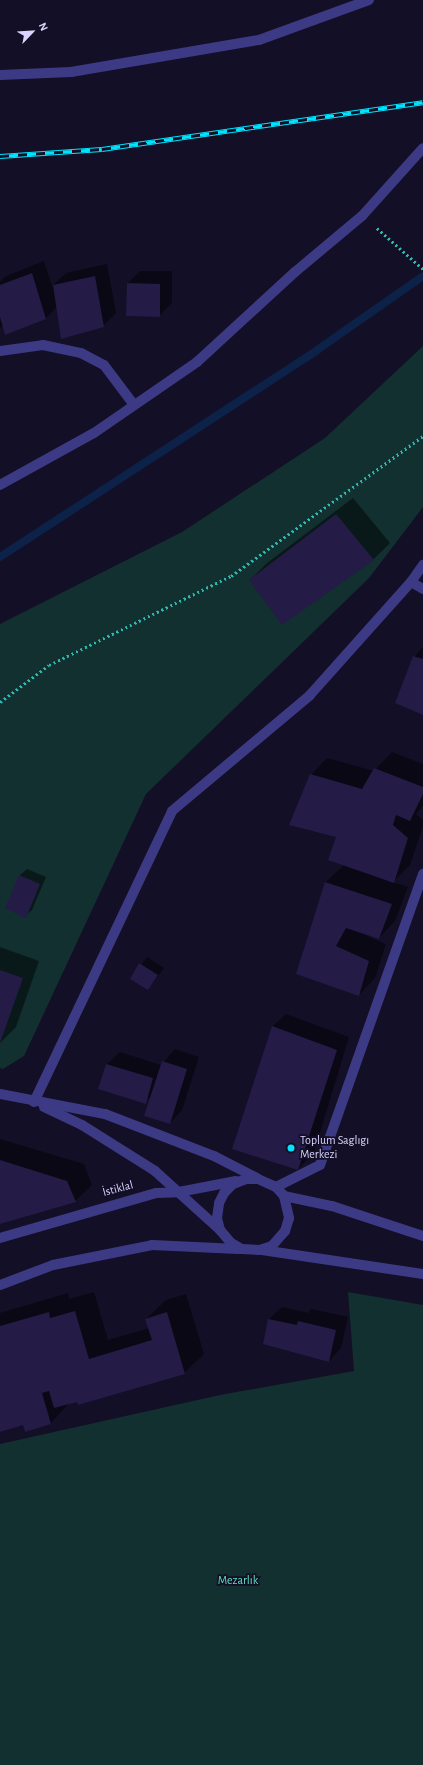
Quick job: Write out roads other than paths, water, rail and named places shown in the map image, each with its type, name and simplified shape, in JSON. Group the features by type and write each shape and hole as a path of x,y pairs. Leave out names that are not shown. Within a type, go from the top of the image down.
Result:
{"street":[{"path":"0,75 71,72 259,40 369,0"},
{"path":"0,485 94,433 197,362 296,272 362,216 423,148"},
{"path":"0,351 43,345 81,353 104,365 134,405"},
{"path":"34,1102 172,811 310,695 411,582 423,565"},
{"path":"411,582 423,589"},
{"path":"276,1187 320,1165 423,874"},
{"path":"0,1094 34,1102 106,1114 214,1156 276,1187 284,1196 289,1218 285,1230 278,1241 260,1250"},
{"path":"34,1102 82,1125 155,1171 220,1230 230,1243 242,1249"},
{"path":"220,1230 217,1218 218,1203 224,1193 233,1184 246,1179 258,1179"},
{"name":"İstiklal","path":"0,1238 156,1193 179,1192 246,1179"},
{"path":"284,1196 332,1206 423,1236"},
{"path":"0,1284 53,1265 152,1245 260,1250 423,1274"}],"waterway":[{"path":"0,557 317,350 423,276"}],"railway":[{"path":"0,156 102,149 423,102"}],"place":[{"name":"Toplum Saglıgı Merkezi","path":"291,1148"}],"park label":[{"name":"Mezarlık","path":"238,1581"}]}
